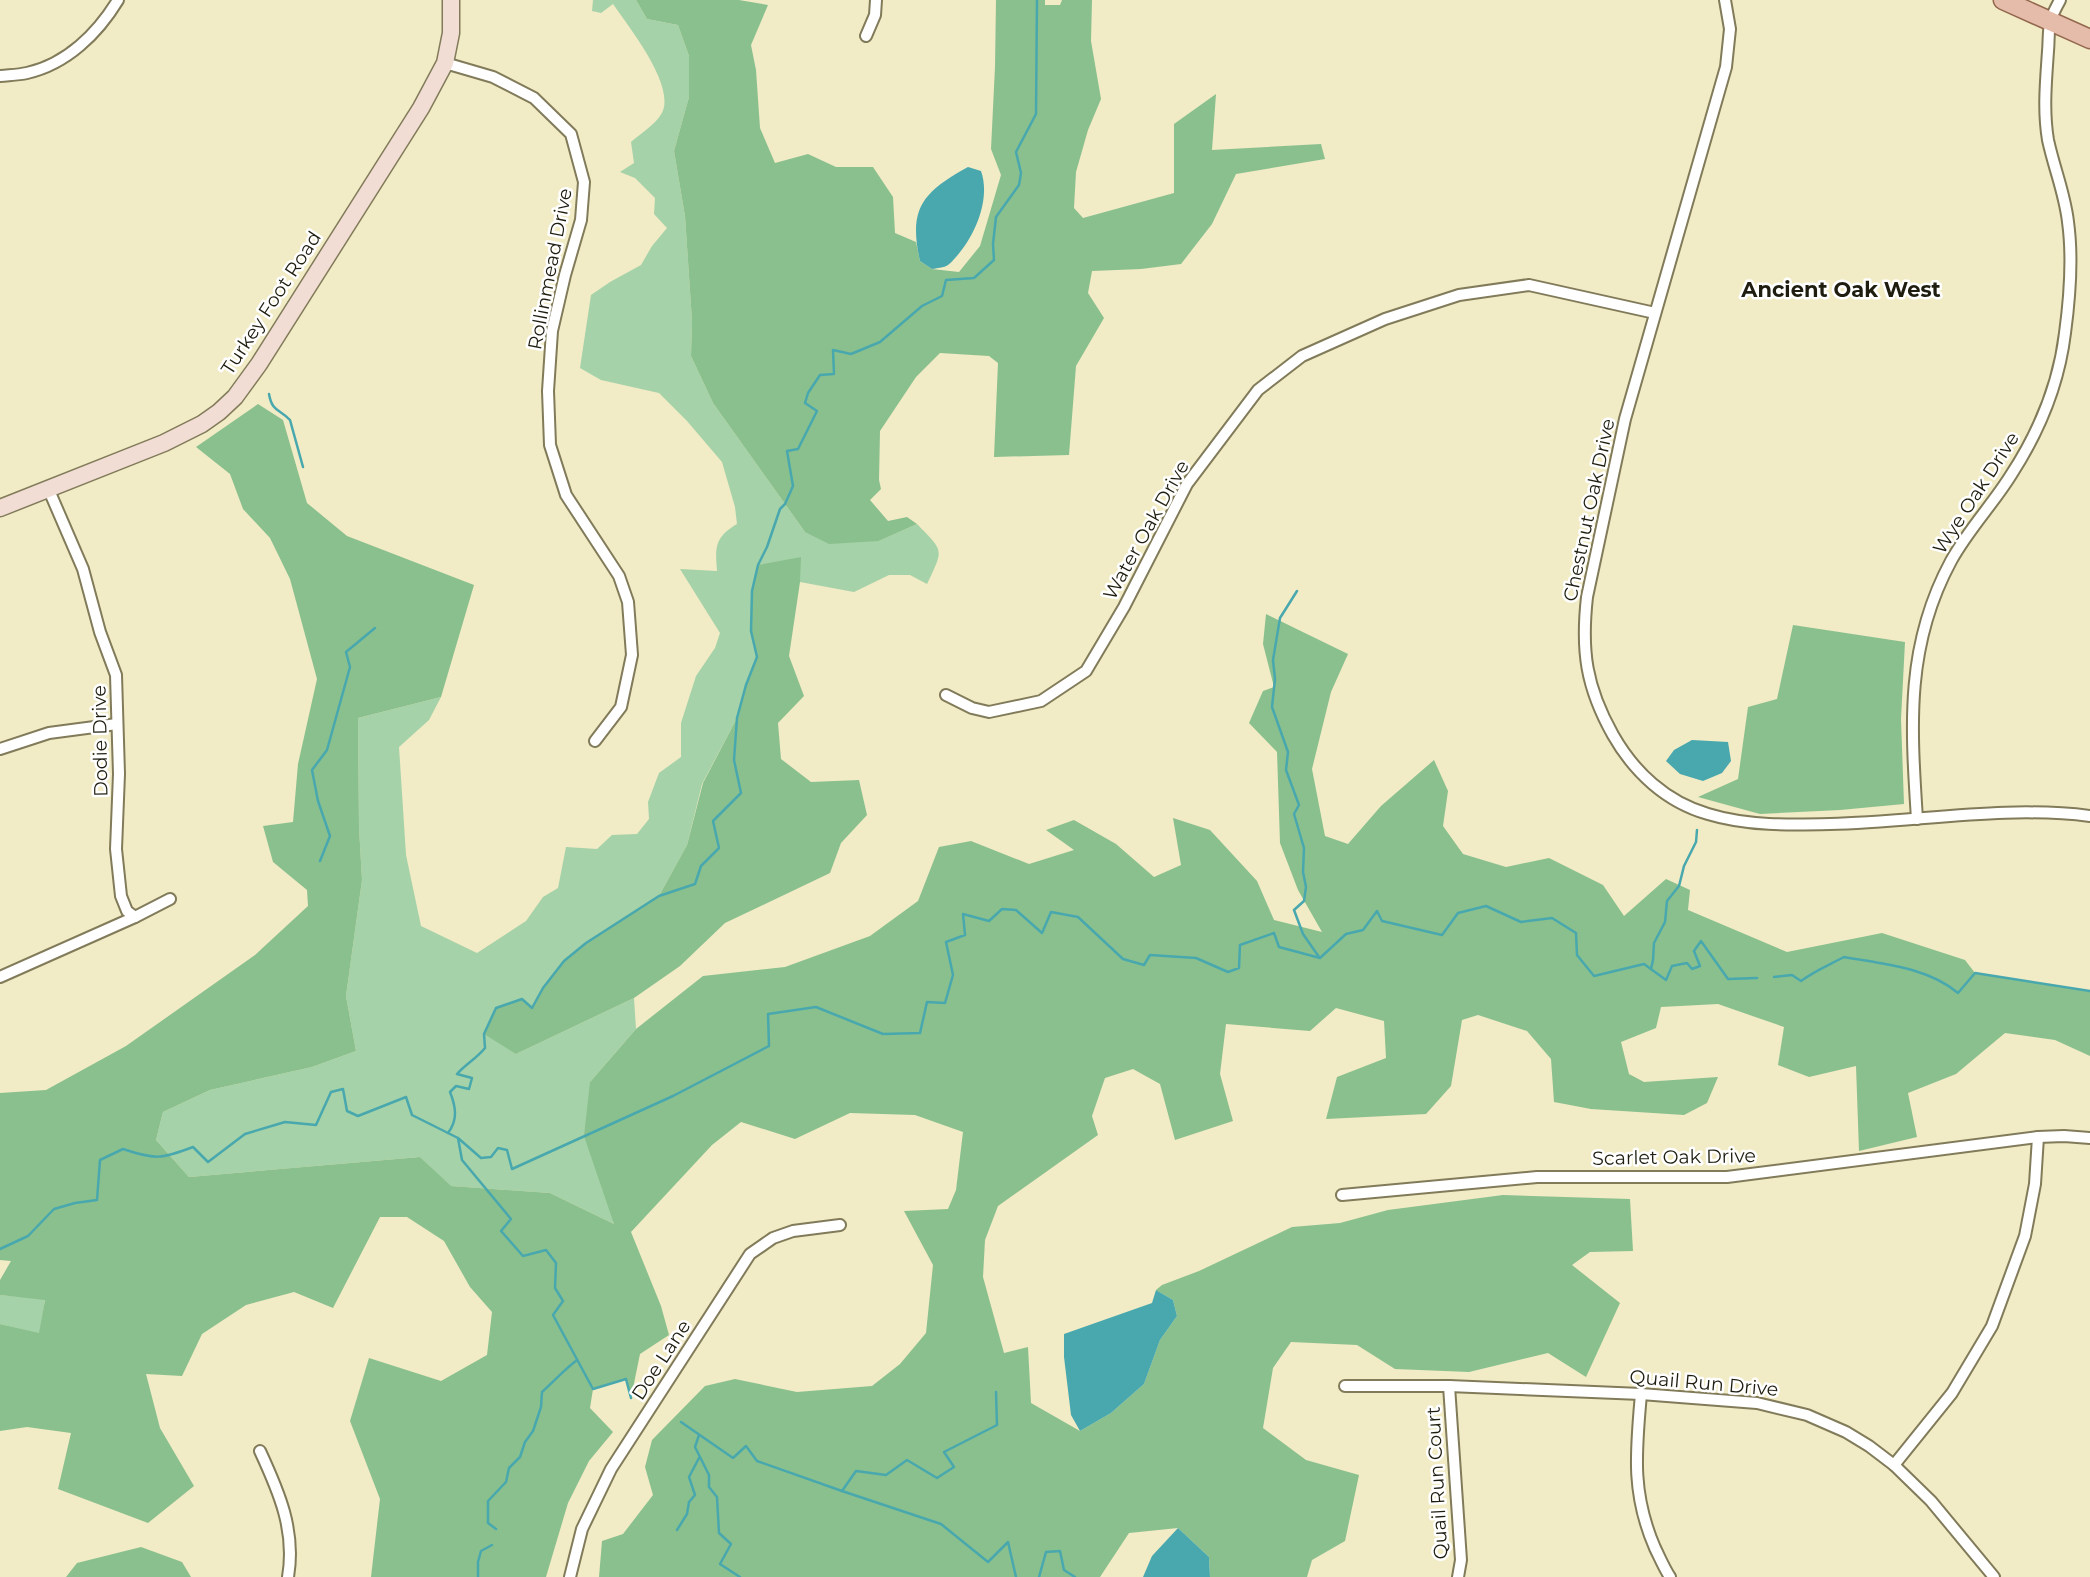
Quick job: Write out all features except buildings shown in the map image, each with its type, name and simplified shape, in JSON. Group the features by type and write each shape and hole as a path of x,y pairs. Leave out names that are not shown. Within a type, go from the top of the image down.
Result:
{"main road":[{"path":"2003,0 2090,39"}],"street":[{"path":"0,76 29,72 51,64 76,49 96,30 118,0"},
{"name":"Turkey Foot Road","path":"0,508 164,443 202,424 235,397 260,364 409,128 445,63 451,33 450,0"},
{"path":"866,36 875,15 876,0"},
{"name":"Chestnut Oak Drive","path":"1725,0 1730,29 1726,67 1625,419 1587,597 1584,622 1586,661 1599,710 1623,753 1649,782 1677,801 1708,814 1790,825 2026,811 2090,816"},
{"path":"2050,21 2060,0"},
{"name":"Wye Oak Drive","path":"1917,819 1912,735 1915,671 1929,610 1951,561 2011,475 2034,435 2054,386 2065,336 2070,283 2069,224 2049,142 2044,106 2050,21"},
{"name":"Rollinmead Drive","path":"445,63 493,76 534,99 571,134 584,182 581,220 552,331 548,391 550,445 566,495 619,576 628,602 632,655 621,707 595,741"},
{"name":"Water Oak Drive","path":"946,695 972,708 989,712 1041,701 1086,671 1125,607 1187,484 1258,390 1302,356 1385,319 1459,295 1529,285 1655,313"},
{"name":"Dodie Drive","path":"48,488 83,569 100,632 116,675 119,774 116,849 121,896 127,911 135,917"},
{"path":"0,749 48,733 117,724"},
{"path":"0,977 170,899"},
{"path":"1894,1465 1952,1393 1992,1326 2025,1236 2035,1184 2038,1137"},
{"name":"Scarlet Oak Drive","path":"1342,1195 1537,1177 1727,1177 2038,1137 2090,1139"},
{"name":"Doe Lane","path":"570,1577 582,1529 611,1469 750,1254 773,1238 793,1231 840,1224"},
{"name":"Quail Run Drive","path":"1345,1386 1449,1386 1641,1394 1757,1403 1807,1415 1846,1432 1894,1465 1931,1502 1994,1577"},
{"name":"Quail Run Court","path":"1449,1386 1461,1560 1458,1577"},
{"path":"1641,1394 1636,1456 1638,1491 1645,1524 1670,1577"},
{"path":"260,1451 278,1490 287,1519 290,1568 288,1577"}],"green space":[{"path":"593,0 636,0 647,19 678,25 689,56 689,97 674,151 685,216 692,321 691,356 713,403 805,532 879,541 917,524 937,546 936,563 927,584 910,575 889,575 854,592 800,582 800,557 751,631 757,657 737,718 702,784 687,845 659,896 586,943 543,988 532,1008 516,1054 634,998 636,1029 590,1082 614,1224 550,1193 450,1186 420,1157 189,1177 156,1140 163,1112 210,1090 312,1067 356,1051 346,996 362,880 358,718 441,697 429,720 399,747 406,855 421,926 477,953 526,921 543,897 558,888 566,847 597,849 612,835 637,834 649,819 648,802 659,773 681,757 681,723 696,676 715,648 720,633 680,569 717,571 716,555 720,538 737,524 722,462 659,393 601,380 580,368 591,295 641,265 667,228 654,214 655,198 635,178 620,172 634,163 631,142 660,116 664,105 658,75 640,42 613,4 601,13 592,11"},
{"path":"636,0 739,0 768,5 751,45 756,70 760,128 775,163 808,154 836,167 873,167 893,197 895,233 916,242 920,261 932,269 959,272 980,246 1001,175 991,149 996,0 1045,0 1045,5 1060,5 1062,0 1092,0 1091,41 1101,99 1088,130 1076,172 1074,208 1083,218 1174,193 1174,124 1216,94 1212,150 1321,144 1325,159 1236,174 1212,224 1181,264 1092,271 1088,293 1104,318 1076,366 1069,455 994,457 998,363 989,356 940,353 916,377 880,431 881,489 870,500 888,521 907,517 917,524 879,541 829,544 805,532 713,403 691,356 692,321 685,216 674,151 689,97 689,56 678,25 647,19"},
{"path":"258,404 283,420 307,503 347,536 474,585 441,697 358,718 362,880 346,996 356,1051 312,1067 210,1090 163,1112 156,1140 189,1177 420,1157 451,1186 550,1193 614,1224 584,1136 590,1082 636,1029 703,976 785,967 870,936 918,901 939,847 971,841 1029,864 1074,850 1046,830 1074,820 1116,844 1154,877 1181,865 1173,818 1210,830 1257,881 1274,920 1322,932 1298,890 1280,843 1277,752 1249,723 1263,691 1274,687 1263,644 1266,614 1348,654 1331,692 1312,769 1325,836 1348,844 1381,806 1434,760 1448,791 1443,826 1463,854 1506,867 1549,858 1603,885 1624,916 1666,879 1690,890 1688,910 1787,952 1882,933 1965,960 1975,973 2090,991 2090,1056 2055,1040 2005,1033 1956,1074 1908,1093 1917,1137 1859,1151 1856,1066 1809,1077 1778,1065 1784,1027 1718,1004 1661,1007 1656,1028 1621,1042 1629,1074 1644,1082 1718,1077 1707,1103 1684,1115 1591,1109 1554,1102 1551,1059 1527,1031 1478,1015 1462,1020 1451,1086 1426,1114 1326,1119 1337,1077 1386,1058 1384,1021 1336,1008 1310,1031 1226,1024 1220,1074 1233,1121 1175,1140 1160,1084 1133,1069 1105,1078 1092,1116 1098,1135 998,1206 985,1240 983,1277 1004,1353 1028,1347 1031,1403 1080,1431 1111,1413 1144,1384 1160,1340 1177,1316 1173,1300 1156,1290 1292,1227 1340,1223 1388,1210 1503,1195 1630,1199 1633,1251 1590,1252 1572,1265 1620,1303 1586,1377 1548,1353 1469,1372 1395,1369 1357,1345 1291,1342 1273,1368 1263,1428 1306,1460 1359,1475 1345,1541 1312,1560 1307,1577 1210,1577 1209,1557 1178,1528 1129,1533 1100,1577 599,1577 602,1541 623,1534 653,1495 645,1467 652,1440 705,1386 735,1379 797,1392 872,1386 900,1364 926,1333 933,1265 904,1211 948,1209 956,1190 963,1132 915,1115 850,1113 795,1139 741,1122 712,1145 631,1232 661,1306 669,1335 640,1354 631,1398 626,1379 593,1389 590,1408 613,1432 589,1461 568,1503 546,1577 371,1577 380,1499 350,1421 369,1358 441,1381 487,1355 492,1312 470,1287 444,1241 407,1217 380,1217 333,1308 294,1292 246,1305 202,1334 182,1376 146,1374 160,1428 194,1486 148,1523 58,1489 71,1433 27,1427 0,1431 0,1324 39,1333 45,1300 0,1295 0,1280 11,1261 0,1260 0,1093 46,1090 126,1046 255,955 308,906 307,890 273,862 263,826 293,822 298,764 317,679 290,579 270,538 243,509 230,474 196,447"},
{"path":"801,557 789,656 804,696 778,723 781,759 811,782 859,780 867,815 841,843 830,873 725,923 680,966 634,998 516,1054 484,1034 496,1008 522,999 533,1007 543,988 564,961 586,943 659,896 687,845 703,783 737,718 757,657 751,631 752,591 758,565"},
{"path":"1793,625 1905,642 1901,719 1904,804 1760,814 1698,797 1738,779 1748,707 1777,699"},
{"path":"0,1295 45,1299 40,1334 0,1324"},
{"path":"141,1547 182,1562 191,1577 66,1577 77,1563"}],"water":[{"path":"968,167 981,171 984,182 979,217 969,239 956,257 946,266 932,269 920,261 916,227 918,215 930,194"},
{"path":"1692,740 1728,742 1731,761 1722,773 1703,781 1680,774 1666,761 1674,750"},
{"path":"1156,1290 1173,1300 1177,1316 1160,1340 1144,1384 1111,1413 1080,1431 1071,1415 1064,1334 1152,1303"},
{"path":"1178,1528 1209,1557 1210,1577 1143,1577 1152,1556"}],"waterway":[{"path":"448,1133 455,1113 450,1092 456,1086 469,1089 472,1078 457,1074 485,1048 484,1034 496,1008 522,999 532,1008 543,988 564,961 586,943 659,896 695,884 701,866 719,848 713,821 741,793 734,760 737,718 757,657 751,631 752,591 758,565 780,509 793,486 787,451 798,449 817,411 805,403 808,393 820,375 834,374 833,350 851,354 880,342 922,306 942,296 946,280 974,278 994,260 996,217 1019,185 1021,173 1016,152 1036,114 1037,0"},
{"path":"269,394 274,407 290,420 303,467"},
{"path":"1297,591 1280,618 1273,660 1275,679 1272,707 1288,752 1286,770 1299,805 1294,814 1304,848 1304,901 1294,910 1303,934 1319,957"},
{"path":"320,861 330,836 318,801 312,770 327,750 350,667 346,652 375,628"},
{"path":"1651,969 1654,943 1665,922 1667,901 1679,886 1684,866 1696,842 1697,830"},
{"path":"458,1138 481,1158 491,1157 498,1148 507,1150 512,1169 673,1096 769,1046 768,1014 816,1007 883,1034 920,1033 927,1002 945,1003 953,975 946,942 965,935 963,914 989,921 1002,909 1016,910 1042,933 1051,912 1078,917 1123,959 1144,965 1150,955 1196,958 1228,972 1239,968 1240,945 1274,933 1279,947 1320,958 1346,934 1363,930 1377,911 1382,921 1442,935 1458,913 1486,906 1521,922 1552,918 1576,933 1577,955 1594,976 1644,964 1666,980 1672,966 1687,963 1692,969 1700,966 1694,951 1701,941 1728,979 1757,978"},
{"path":"1774,977 1792,975 1801,981 1844,957 1918,972 1946,984 1958,993 1975,973 2090,991"},
{"path":"0,1249 28,1236 54,1209 97,1200 100,1160 123,1149 158,1157 193,1147 208,1162 245,1134 285,1122 316,1125 331,1092 343,1089 347,1111 358,1116 406,1097 412,1115 458,1138 462,1160 511,1219 501,1231 523,1256 546,1250 556,1263 555,1288 563,1301 553,1315 593,1389 626,1379 631,1398"},
{"path":"496,1529 488,1523 488,1501 506,1482 509,1468 520,1457 525,1442 533,1431 541,1407 542,1392 577,1360"},
{"path":"842,1491 856,1471 886,1475 907,1460 937,1478 954,1467 944,1452 997,1425 996,1392"},
{"path":"681,1422 733,1458 746,1446 757,1461 941,1524 988,1562 1008,1542 1016,1577"},
{"path":"699,1435 695,1447 709,1475 709,1487 717,1497 719,1533 731,1544 720,1564 740,1577"},
{"path":"677,1530 687,1514 689,1502 695,1495 689,1477 699,1458"},
{"path":"478,1577 481,1551 492,1545"},
{"path":"1039,1577 1046,1552 1060,1551 1064,1570 1075,1577"}],"district":[{"name":"Ancient Oak West","path":"1841,289"}]}
